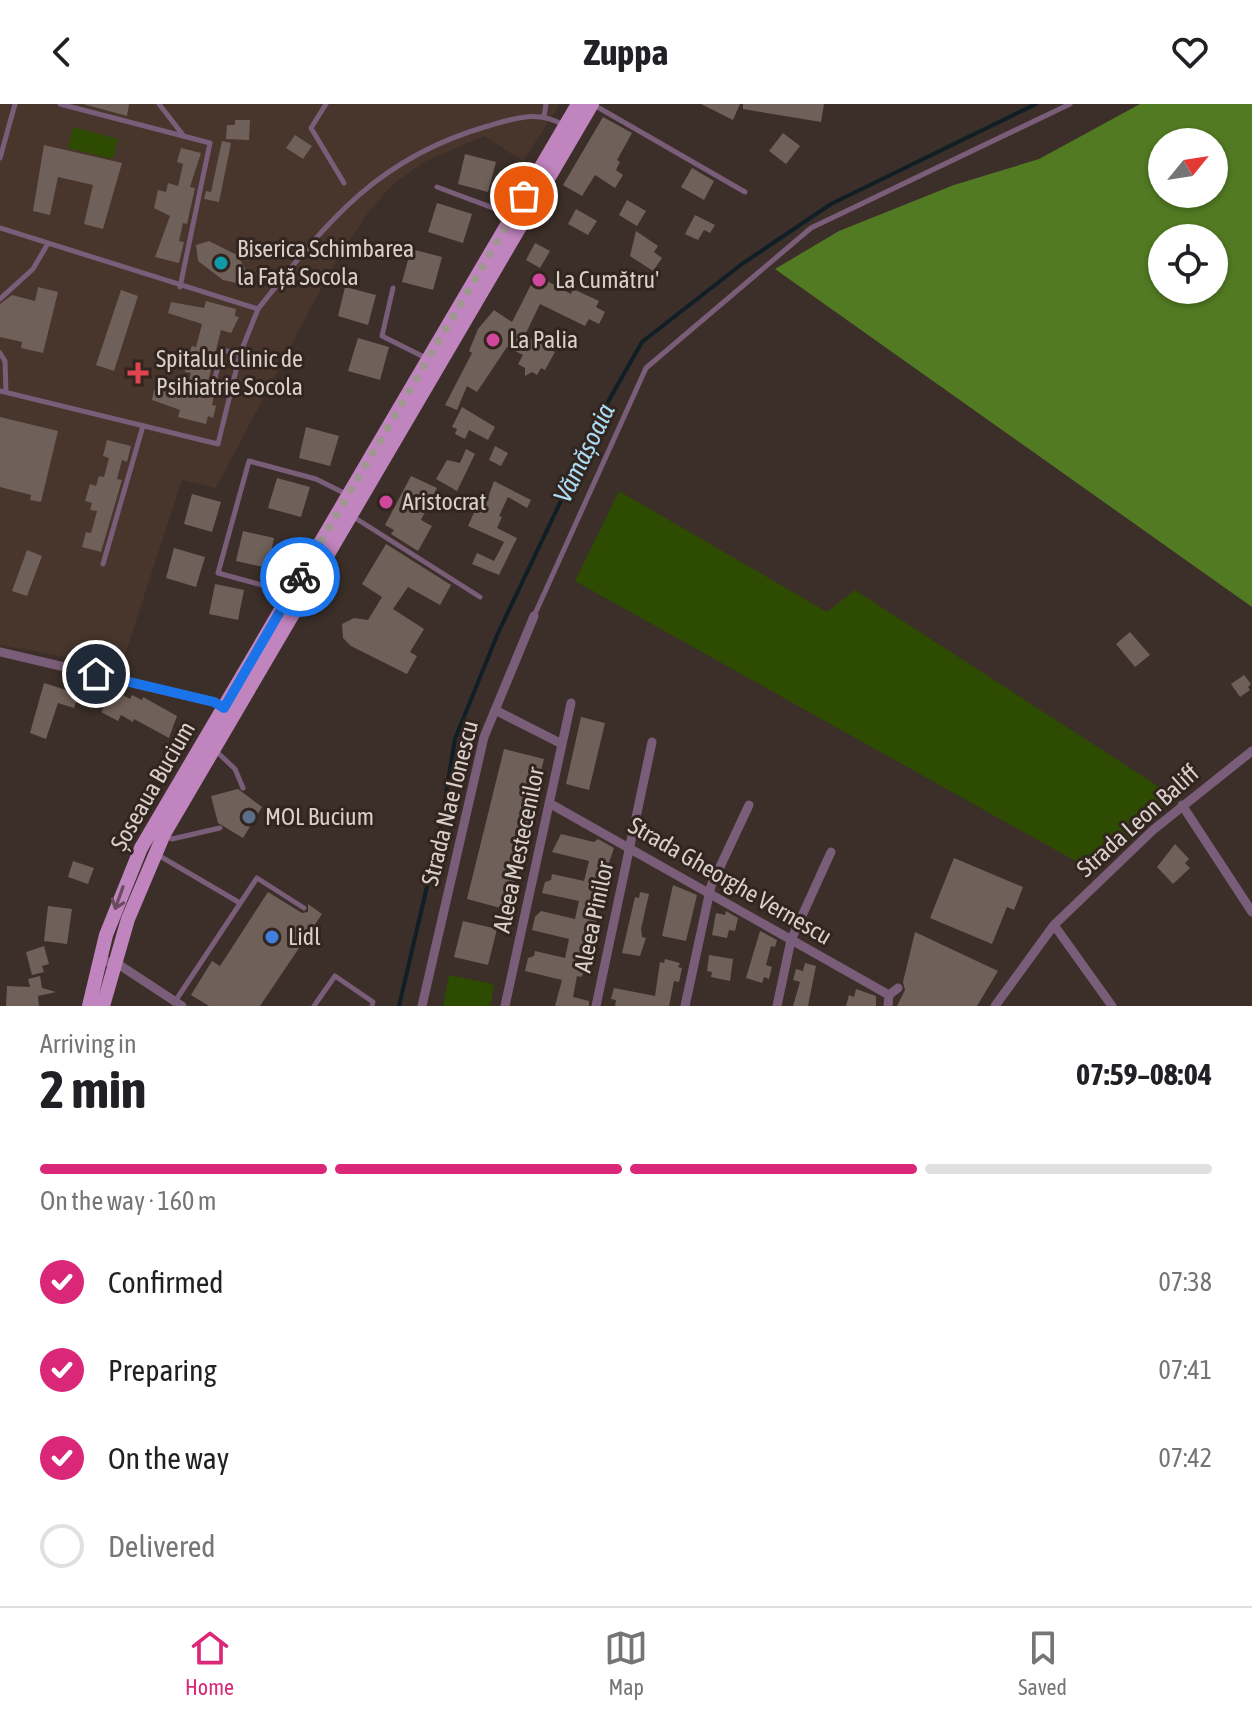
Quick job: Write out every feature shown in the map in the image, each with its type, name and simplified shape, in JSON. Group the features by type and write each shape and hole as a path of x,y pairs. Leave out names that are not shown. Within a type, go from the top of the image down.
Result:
{"main road":[{"name":"Șoseaua Bucium","path":"570,129 578,104"},
{"name":"Șoseaua Bucium","path":"103,1006 106,962 127,874 229,711 570,129 593,104"},
{"name":"Șoseaua Bucium","path":"89,1006 154,853 208,746"}],"street":[{"name":"Strada Nae Ionescu","path":"422,1006 484,737 534,616"},
{"path":"0,652 214,702 229,711"},
{"name":"Aleea Mestecenilor","path":"505,1006 571,703"},
{"path":"495,710 562,744"},
{"name":"Aleea Pinilor","path":"596,1006 652,742"},
{"name":"Strada Leon Baliff","path":"995,1006 1054,925 1182,805 1252,751"},
{"name":"Strada Gheorghe Vernescu","path":"549,803 709,892 889,1001"},
{"path":"685,1006 709,892 749,805"},
{"path":"1182,805 1252,912"},
{"path":"777,1006 791,940 831,852"},
{"path":"1054,925 1112,1006"},
{"path":"106,962 179,1004"},
{"path":"889,1001 898,988"}],"lane":[{"path":"0,158 15,104"},
{"path":"60,104 210,143 180,287"},
{"path":"159,104 183,136"},
{"path":"326,104 311,128 344,183"},
{"path":"544,116 546,104"},
{"path":"593,104 745,192"},
{"path":"534,616 646,368 811,228 1070,104"},
{"path":"0,353 5,361 3,392 218,444 240,354 258,309 318,234 380,176 431,147 473,130 513,119 544,116 570,129"},
{"path":"437,187 518,218"},
{"path":"0,228 258,309"},
{"path":"0,299 33,269 47,245"},
{"path":"393,288 382,336 434,362"},
{"path":"230,395 212,390 215,377 222,350 240,354"},
{"path":"103,564 143,426"},
{"path":"296,597 218,573 249,461 316,479 354,498"},
{"path":"346,512 480,597"},
{"path":"208,746 235,769 243,788"},
{"path":"164,834 172,839 220,828"},
{"path":"154,853 240,903"},
{"path":"179,1004 257,878 304,908"},
{"path":"314,1006 335,976 373,1002 372,1006"}],"shaded area":[{"name":"Spitalul Clinic de Psihiatrie Socola","path":"0,104 560,104 523,161 484,136 426,161 393,184 368,213 333,266 216,488 182,480 121,667 0,645"}],"green space":[{"path":"1140,104 1252,104 1252,607 775,269 839,231 954,185 1039,159"},
{"path":"73,127 118,139 113,159 68,148"},
{"path":"619,491 827,612 855,590 1175,797 1095,872 575,581"},
{"path":"449,975 494,984 490,1006 443,1006"}],"building":[{"path":"83,104 129,104 127,116"},
{"path":"701,104 740,104 733,120"},
{"path":"743,104 824,104 821,122 743,109"},
{"path":"603,117 632,133 617,160 620,162 616,170 623,175 615,188 595,175 582,196 563,185"},
{"path":"235,120 250,120 249,140 226,139 227,125 235,125"},
{"path":"783,133 800,146 786,164 769,151"},
{"path":"295,135 312,146 303,159 286,148"},
{"path":"222,141 231,143 219,202 204,199 206,191 211,192"},
{"path":"44,145 122,163 103,229 84,224 93,185 58,177 50,215 33,211"},
{"path":"181,148 201,153 190,187 195,188 187,224 183,223 179,241 184,242 179,263 155,257 170,216 154,208 158,190 166,192 168,183 178,186 183,164 177,162"},
{"path":"465,154 496,162 488,192 458,184"},
{"path":"692,168 714,181 704,200 681,187"},
{"path":"627,200 646,211 637,226 619,215"},
{"path":"437,203 472,214 463,243 428,232"},
{"path":"576,209 597,221 588,235 568,224"},
{"path":"695,215 715,225 710,233 704,230 698,240 685,234"},
{"path":"636,231 658,246 654,252 662,258 653,271 630,256"},
{"name":"Biserica Schimbarea la Față Socola","path":"209,241 237,255 245,268 244,278 236,283 223,280 198,261 196,245"},
{"path":"535,243 550,251 540,268 526,260"},
{"path":"411,249 442,257 433,290 402,282"},
{"path":"536,275 571,294 573,289 599,301 596,307 605,312 599,324 589,319 585,326 540,304 525,335 555,352 545,370 541,368 537,375 532,372 525,376 525,368 518,364 523,355 507,347 477,392 467,386 457,410 445,405 472,353 469,351 478,329 494,310 512,322"},
{"path":"38,287 58,292 43,353 21,348 22,342 0,337 0,304 12,295 35,301"},
{"path":"345,287 376,295 368,325 338,316"},
{"path":"121,290 138,296 114,371 96,365"},
{"path":"206,301 236,309 235,316 239,317 231,333 221,330 205,394 214,396 212,405 216,406 213,418 208,416 206,424 178,417 180,410 152,400 154,390 185,395 191,373 185,372 185,363 192,346 196,347 202,324 168,313 171,302 204,308"},
{"path":"358,338 389,347 380,380 348,371"},
{"path":"462,407 495,427 488,440 469,430 465,439 455,434 457,429 452,427"},
{"path":"0,417 58,431 41,502 30,500 31,495 0,487"},
{"path":"306,427 339,436 330,466 299,458"},
{"path":"107,440 131,446 127,462 122,460 117,479 122,480 101,552 82,547 86,532 91,533 97,511 90,510 92,503 85,501 90,484 96,486 99,476 104,477 109,458 103,456"},
{"path":"495,446 508,453 501,466 489,460"},
{"path":"466,449 475,454 457,491 436,479 447,460 460,463"},
{"path":"411,476 437,488 421,520 432,526 418,551 391,534 394,530 385,525"},
{"path":"277,478 310,487 301,517 268,508"},
{"path":"494,481 531,500 527,508 508,497 499,516 502,517 497,528 517,538 499,575 472,564 477,553 494,561 504,542 468,526 477,506 484,509"},
{"path":"192,494 221,502 212,532 184,524"},
{"path":"243,531 274,538 268,568 236,561"},
{"path":"386,544 451,585 440,605 408,587 393,609 424,629 410,652 417,656 407,674 351,646 343,638 342,624 354,618 368,620 382,597 362,584"},
{"path":"174,548 205,557 196,587 166,578"},
{"path":"27,550 42,556 27,596 12,591"},
{"path":"215,584 244,590 238,620 209,614"},
{"path":"1130,632 1150,655 1135,667 1116,644"},
{"path":"1244,675 1251,684 1248,687 1250,690 1240,697 1231,684"},
{"path":"44,683 79,694 74,708 58,703 46,739 30,733"},
{"path":"118,692 130,699 132,695 142,700 143,697 177,716 169,738 134,719 133,722 121,715 118,721 101,712 111,695 115,698"},
{"path":"581,717 605,723 589,790 566,784"},
{"path":"504,749 544,759 508,910 467,899"},
{"path":"238,789 262,807 243,838 218,823 211,796"},
{"path":"561,834 594,842 598,839 614,848 604,878 608,879 605,892 601,898 597,897 591,918 597,919 594,933 587,937 583,958 588,959 585,971 581,977 577,976 573,997 589,1001 589,1006 555,1006 562,980 525,971 528,958 534,956 535,951 565,958 569,939 532,930 535,917 541,911 575,919 579,901 542,893 545,882 551,880 552,874 584,881 589,861 552,852"},
{"path":"1175,844 1189,859 1185,863 1190,868 1173,884 1157,867"},
{"path":"954,858 1023,887 1014,910 1007,907 992,944 930,918"},
{"path":"73,861 94,868 88,884 68,877"},
{"path":"673,885 697,895 686,941 662,936"},
{"name":"Lidl","path":"268,892 302,913 308,912 308,904 322,914 260,1006 209,1006 191,995 212,961 220,966"},
{"path":"640,892 649,894 641,929 642,937 646,938 640,956 622,953 635,897 639,898"},
{"path":"48,906 72,909 67,944 44,941"},
{"path":"726,911 738,918 735,931 729,930 727,938 712,935 716,913 725,915"},
{"path":"463,921 497,929 488,965 454,957"},
{"path":"760,931 777,940 775,947 771,946 766,965 772,967 769,979 764,977 762,983 746,978"},
{"path":"915,932 998,971 977,1006 897,1006 905,990 903,982"},
{"path":"44,946 49,964 42,966 44,972 32,975 26,952"},
{"path":"709,955 733,959 730,981 711,977 712,972 707,971"},
{"path":"665,959 680,963 678,967 682,968 679,982 674,981 669,1006 615,1006 616,1000 611,999 614,988 655,996 660,962 664,963"},
{"path":"805,963 816,966 808,1006 793,1006 800,982 793,980 796,969 803,971"},
{"path":"40,976 42,988 56,992 38,996 39,1006 6,1006 7,986 30,987 28,979"},
{"path":"856,989 876,996 876,1006 846,1006 849,995 854,997"}],"waterway":[{"name":"Vămășoaia","path":"399,1006 440,831 455,739 498,633 609,400 642,342 742,264 831,204 1036,104"}],"way so far":[{"path":"300,577 524,196"}],"place":[{"name":"Biserica Schimbarea la Față Socola","path":"221,263"},
{"name":"La Cumătru'","path":"539,280"},
{"name":"La Palia","path":"493,340"},
{"name":"Spitalul Clinic de Psihiatrie Socola","path":"138,373"},
{"name":"Aristocrat","path":"386,502"},
{"name":"MOL Bucium","path":"249,817"},
{"name":"Lidl","path":"272,937"}],"route":[{"path":"96,674 214,702 224,708 300,577"}]}
